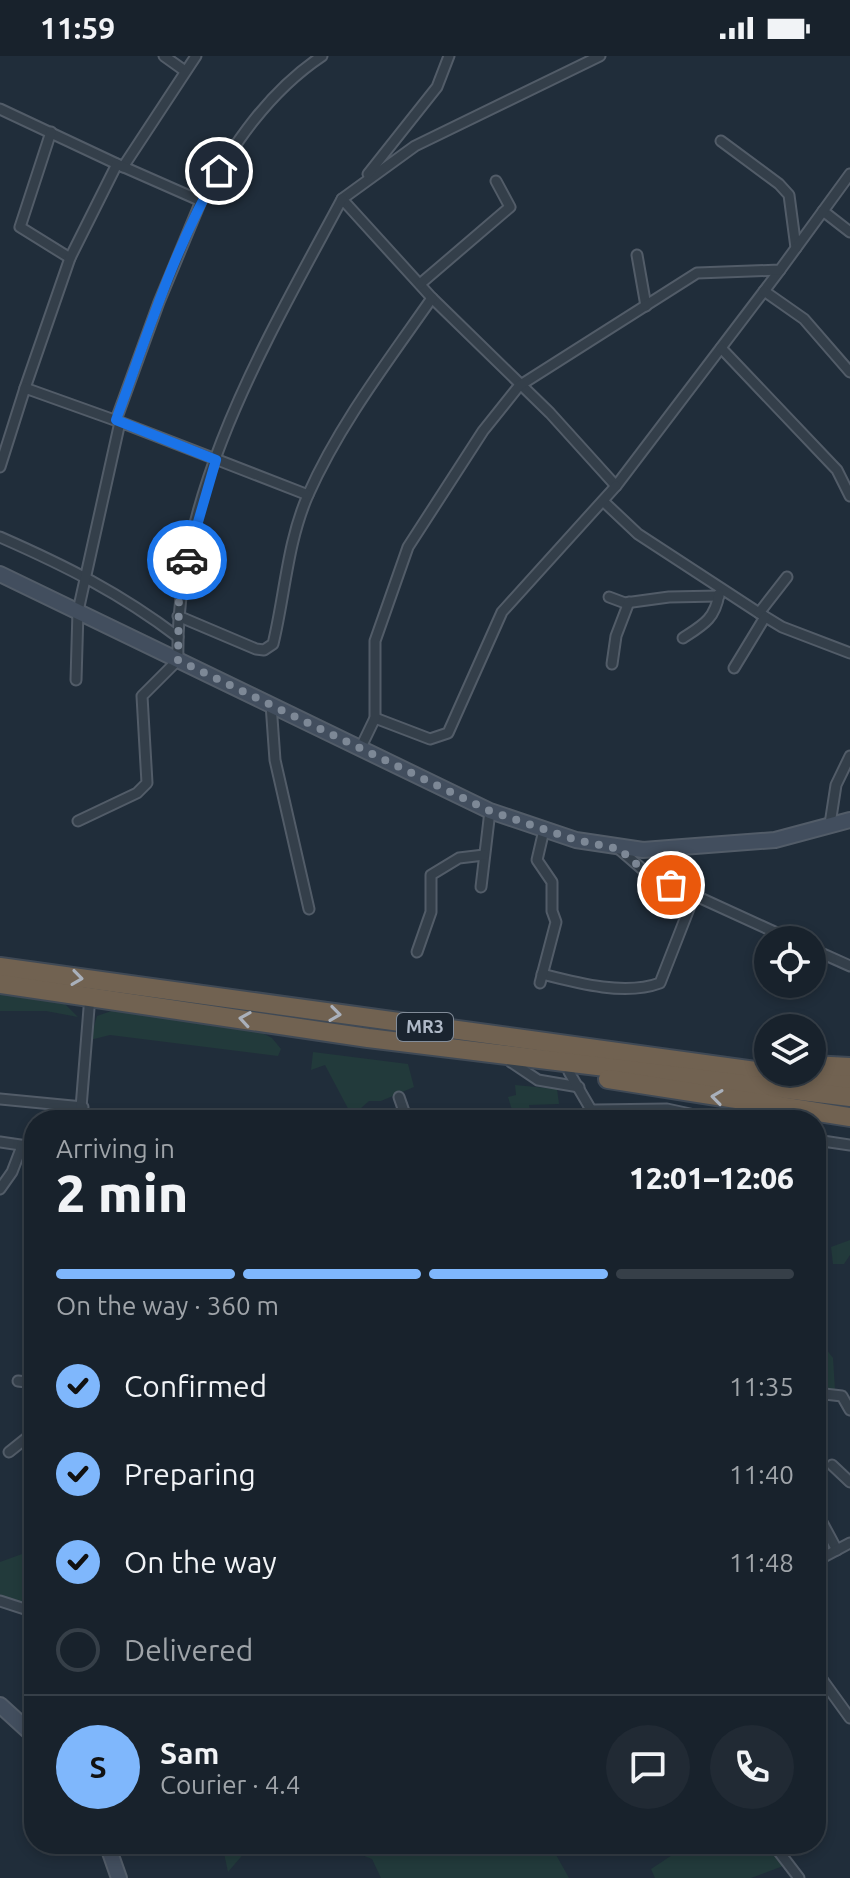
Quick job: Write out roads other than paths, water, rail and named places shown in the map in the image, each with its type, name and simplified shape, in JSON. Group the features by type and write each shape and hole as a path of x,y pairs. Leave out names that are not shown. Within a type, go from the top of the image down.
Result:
{"highway":[{"name":"MR3","path":"0,967 850,1084"},
{"name":"MR3","path":"0,984 368,1038 850,1097"},
{"path":"368,1038 511,1062 574,1080 798,1110"},
{"path":"525,1041 754,1062"},
{"path":"826,1066 850,1067"},
{"path":"826,1114 850,1117"}],"street":[{"path":"164,56 185,71"},
{"path":"0,467 70,258 120,166 196,56"},
{"path":"76,680 78,611 118,421 201,201 238,140 282,86 322,56"},
{"path":"358,186 437,87 449,56"},
{"path":"78,821 144,787 142,696 178,660 182,579 216,460 255,361 342,199 415,146 600,56"},
{"path":"0,109 201,201"},
{"path":"51,132 20,227 70,258"},
{"path":"721,141 789,195 796,248"},
{"path":"375,718 430,739 448,733 502,612 616,486 850,174"},
{"path":"420,284 510,207 496,181"},
{"path":"342,199 432,298 550,413 616,486"},
{"path":"823,211 850,232"},
{"path":"637,255 646,306"},
{"path":"361,747 375,718 375,641 408,547 483,431 519,386 697,273 780,270"},
{"path":"764,291 804,319 850,372"},
{"path":"178,616 256,649 270,647 294,535 308,495 373,381 432,298"},
{"path":"721,348 837,470 850,496"},
{"path":"25,388 308,495"},
{"path":"603,501 638,534 720,591 782,627 850,653"},
{"path":"0,537 86,575 133,603 178,637"},
{"path":"0,574 490,811 544,830 619,849 731,846 775,840 850,820"},
{"path":"734,668 762,615 787,577"},
{"path":"609,597 629,602 720,591"},
{"path":"683,638 708,622 717,611 720,591"},
{"path":"612,664 616,636 629,602"},
{"path":"271,704 275,760 309,909"},
{"path":"830,824 836,785 850,756"},
{"path":"481,887 490,811"},
{"path":"544,830 537,860 540,870 552,882 552,911 556,922 541,979 606,986 650,986 660,983 694,896"},
{"path":"619,849 648,874 761,926"},
{"path":"417,952 431,912 431,875 459,858 484,855"},
{"path":"826,955 850,966"},
{"path":"82,1110 90,996"},
{"path":"574,1080 593,1110"},
{"path":"399,1097 404,1110"},
{"path":"0,1099 83,1107"},
{"path":"826,1141 850,1145"},
{"path":"0,1142 22,1146 12,1172 0,1189"},
{"path":"18,1381 24,1382"},
{"path":"826,1394 842,1396 850,1410"},
{"path":"9,1452 24,1440"},
{"path":"832,1465 850,1482"},
{"path":"826,1530 837,1550"},
{"path":"826,1556 850,1543"},
{"path":"0,1601 24,1609"},
{"path":"826,1685 850,1718"},
{"path":"0,1705 24,1727"},
{"path":"111,1854 119,1878"},
{"path":"781,1854 799,1878"}]}
